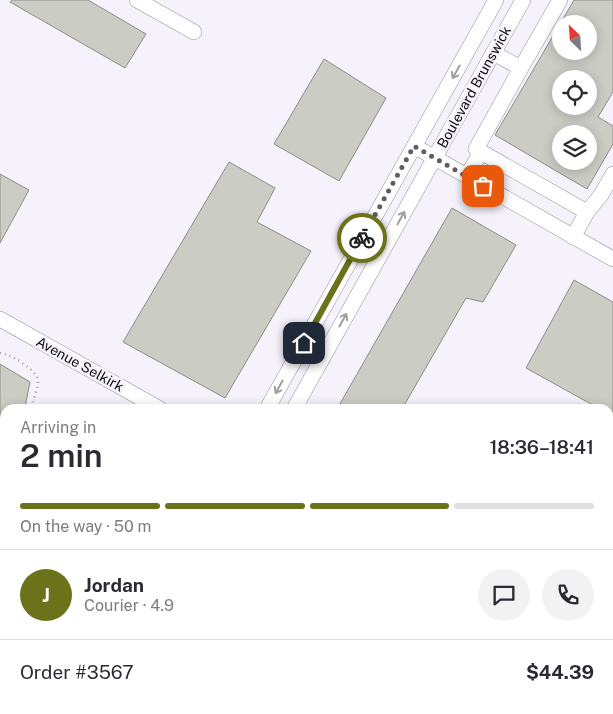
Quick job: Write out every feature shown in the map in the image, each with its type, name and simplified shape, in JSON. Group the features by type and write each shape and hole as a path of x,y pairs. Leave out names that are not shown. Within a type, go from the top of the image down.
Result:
{"street":[{"path":"137,0 194,32"},
{"name":"Boulevard Brunswick","path":"270,404 496,0"},
{"name":"Boulevard Brunswick","path":"297,404 523,0"},
{"path":"560,0 476,149 587,212"},
{"path":"493,53 521,68"},
{"path":"427,123 434,158"},
{"path":"414,146 613,259"},
{"path":"467,176 481,152"},
{"path":"573,237 587,212 601,195 613,174"},
{"name":"Avenue Selkirk","path":"0,319 151,404"}],"path":[{"path":"0,353 8,355 34,372 38,377 32,404"}],"building":[{"path":"12,0 88,0 146,34 125,68 10,2"},
{"path":"574,0 613,0 613,92 598,117 613,126 613,144 587,189 555,170 597,170 597,125 552,125 552,168 495,135 552,38 552,60 598,60 598,15 565,15"},
{"path":"324,59 386,98 339,181 274,144"},
{"path":"229,162 275,188 257,222 311,251 225,398 123,342"},
{"path":"0,174 29,190 0,243"},
{"path":"452,208 516,245 483,302 466,298 405,404 340,404"},
{"path":"574,280 613,302 613,404 591,404 526,368"},
{"path":"0,364 30,382 26,404 0,404"}],"way so far":[{"path":"362,238 414,146 483,186"}],"route":[{"path":"304,343 362,238"}]}
